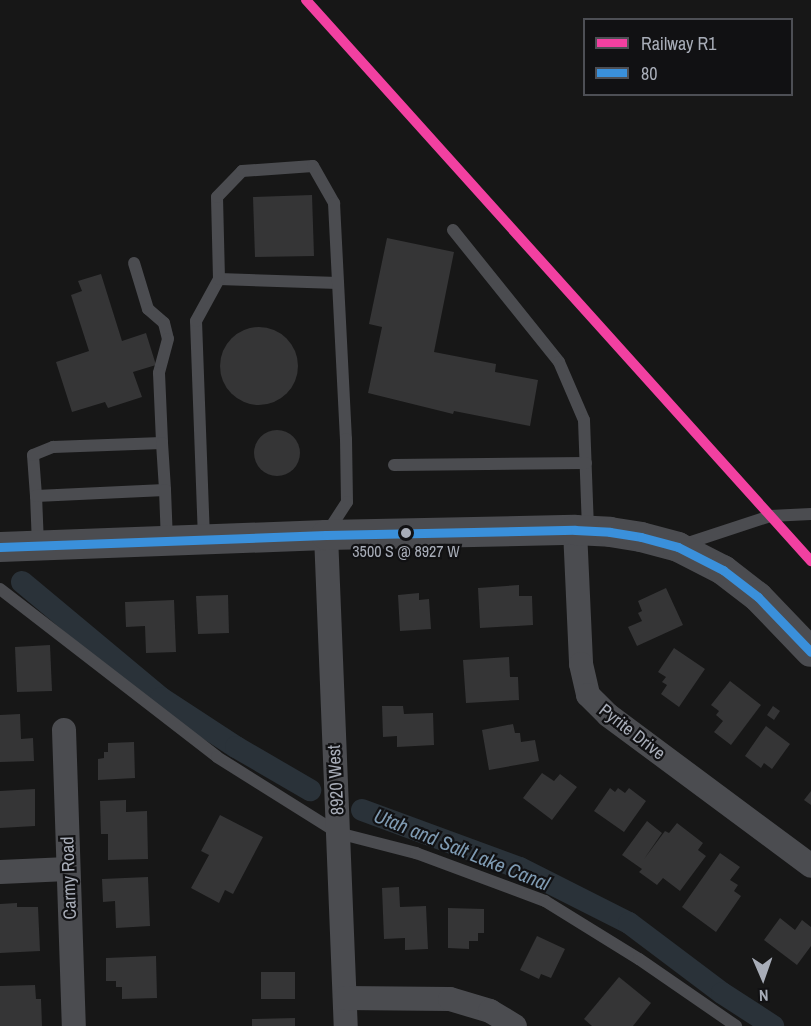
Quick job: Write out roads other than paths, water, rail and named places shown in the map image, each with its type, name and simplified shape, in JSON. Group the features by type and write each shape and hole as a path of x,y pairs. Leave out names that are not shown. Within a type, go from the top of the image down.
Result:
{"street":[{"path":"0,547 326,535 581,530 641,537 678,547 723,570 758,597 811,652"},
{"name":"Pyrite Drive","path":"581,530 581,663 588,695 608,715 811,866"},
{"name":"8920 West","path":"326,535 346,1026"},
{"name":"Carmy Road","path":"64,730 74,1026"},
{"path":"0,872 68,869"},
{"path":"345,998 450,999 490,1011 515,1026"}],"lane":[{"path":"204,539 196,321 219,279 217,197 242,171 313,166 334,203 347,502 326,535"},
{"path":"453,230 559,362 584,420 586,463 581,530"},
{"path":"134,263 148,309 164,323 168,339 159,373 167,541"},
{"path":"219,279 338,283"},
{"path":"38,546 33,455 53,447 162,443"},
{"path":"394,465 586,463"},
{"path":"36,496 165,490"},
{"path":"678,547 770,516 811,514"},
{"path":"0,589 217,757 338,823 545,901 639,958 736,1026"}],"waterway":[{"name":"Utah and Salt Lake Canal","path":"22,582 161,698 236,747 310,790"},
{"name":"Utah and Salt Lake Canal","path":"362,810 520,868 629,923 722,993 773,1026"}],"rail line":[{"name":"R1","path":"306,0 811,561"}],"place":[{"name":"3500 S @ 8927 W","path":"406,533"}]}
